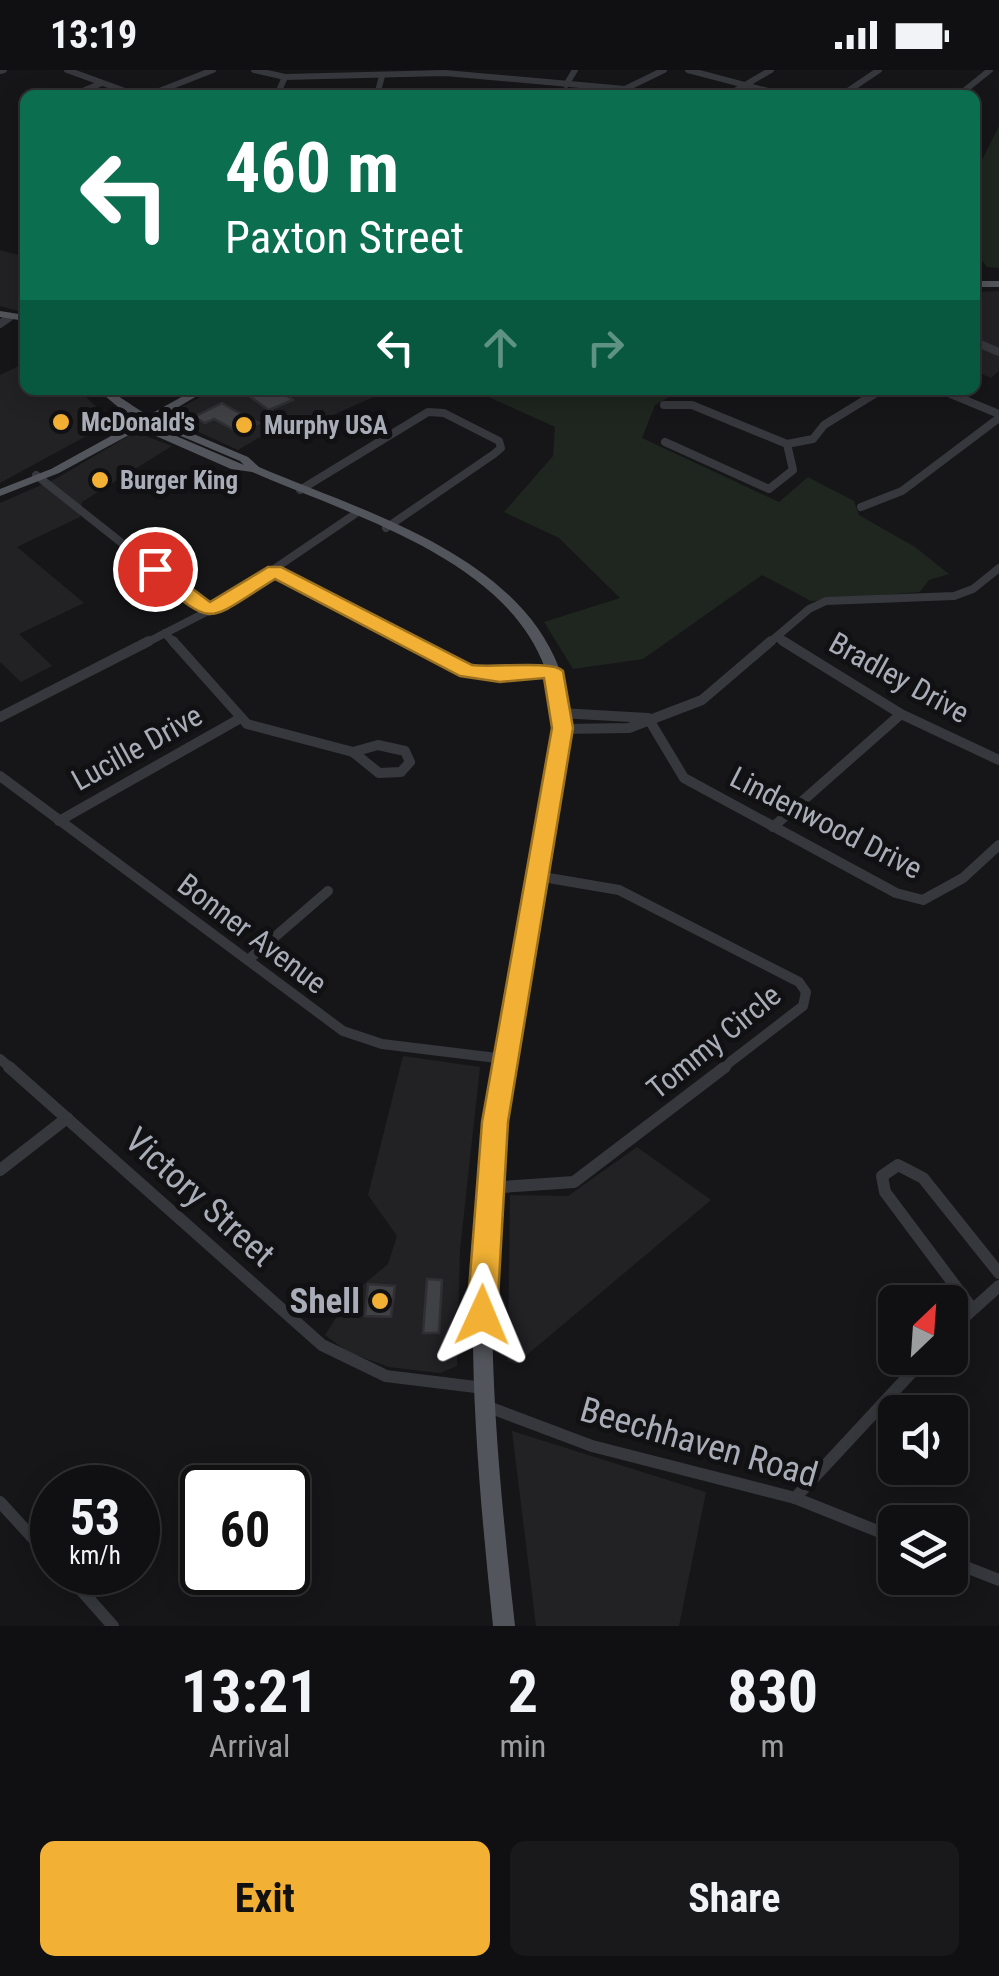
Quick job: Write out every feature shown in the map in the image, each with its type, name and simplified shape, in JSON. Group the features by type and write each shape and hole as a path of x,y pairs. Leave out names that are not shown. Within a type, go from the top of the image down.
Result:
{"main road":[{"path":"95,395 106,407 235,467 255,469 443,554 495,588 526,620 553,671 561,720 505,1059 488,1188 482,1286 484,1397 504,1626"},
{"path":"109,395 137,419"},
{"path":"0,492 176,395"},
{"path":"137,419 191,395"}],"street":[{"path":"67,70 123,90"},
{"path":"162,90 213,70"},
{"path":"254,70 285,77 445,74 625,88 664,70"},
{"path":"566,85 574,70"},
{"path":"688,70 764,90"},
{"path":"737,90 770,70"},
{"path":"849,90 879,70"},
{"path":"965,90 990,70"},
{"path":"378,90 382,76"},
{"path":"279,90 285,77"},
{"path":"84,90 102,82"},
{"path":"664,405 692,405 787,444 813,439 824,425 873,395"},
{"path":"861,507 902,491 999,416 952,395"},
{"path":"300,490 428,412 444,414 498,441 500,448 494,454 386,528"},
{"path":"665,442 768,489 792,470 787,444"},
{"path":"36,475 209,612"},
{"path":"0,718 209,612 355,514"},
{"path":"561,720 629,728 702,700 776,636 826,601 954,596 973,589 999,568"},
{"path":"275,571 467,672 500,676 553,671"},
{"path":"165,633 239,719 274,734 353,752 379,773 400,772 410,762 408,754 394,746 378,745 353,752"},
{"name":"Bradley Drive","path":"776,636 901,714 999,760"},
{"path":"773,828 901,714"},
{"path":"561,720 648,718"},
{"name":"Lindenwood Drive","path":"648,718 684,778 896,893 923,900 964,878 999,845"},
{"name":"Lucille Drive","path":"58,821 239,719"},
{"name":"Bonner Avenue","path":"0,776 317,1015 355,1037 505,1059"},
{"name":"Tommy Circle","path":"488,1188 574,1182 794,1014 803,1006 806,992 799,982 618,890 537,876"},
{"path":"248,960 328,892"},
{"name":"Victory Street","path":"0,1059 306,1334 339,1356 386,1376 484,1397"},
{"path":"0,1170 67,1118"},
{"path":"971,1307 885,1192 882,1176 898,1164 923,1178 999,1273"},
{"path":"968,1310 999,1286"},
{"path":"795,1498 909,1375"},
{"name":"Beechhaven Road","path":"484,1397 592,1446 795,1498 878,1531"},
{"path":"0,1502 30,1535"},
{"path":"968,1567 999,1580"},
{"path":"86,1595 114,1626"}],"shaded area":[{"path":"999,126 999,268 987,267 980,258 980,164"},
{"path":"0,250 20,256 20,312 0,306"},
{"path":"999,291 999,371 991,378 980,373 980,292"},
{"path":"20,365 20,395 84,395 112,422 0,483 0,375"},
{"path":"204,395 378,395 295,432 277,427 238,450 164,416"},
{"path":"484,395 672,395 655,405 642,438 779,502 808,477 854,501 859,515 915,547 949,574 929,580 920,592 811,601 762,575 643,659 573,669 544,622 620,598 559,538 504,512 553,456 555,427"},
{"path":"135,432 172,446 82,502 80,517 17,547 84,603 19,634 52,666 21,682 0,662 0,503 57,478"},
{"path":"403,1056 480,1067 460,1250 457,1366 440,1373 389,1367 348,1352 325,1335 351,1295 388,1264 397,1236 368,1195"},
{"path":"637,1147 711,1200 516,1364 508,1361 510,1195 568,1196"},
{"path":"512,1431 706,1492 679,1626 536,1626"}],"building":[{"path":"286,395 293,400 269,410 249,396"},
{"path":"222,403 259,423 240,433 214,419 205,423 194,417"},
{"name":"Shell","path":"427,1279 442,1280 439,1333 423,1333"},
{"name":"Shell","path":"368,1284 395,1286 391,1317 365,1316"}],"place":[{"name":"McDonald's","path":"61,422"},
{"name":"Murphy USA","path":"244,425"},
{"name":"Burger King","path":"100,480"},
{"name":"Shell","path":"380,1301"}],"route":[{"path":"155,569 209,612 275,571 467,672 500,676 553,671 562,728 495,1122 482,1315"}]}
